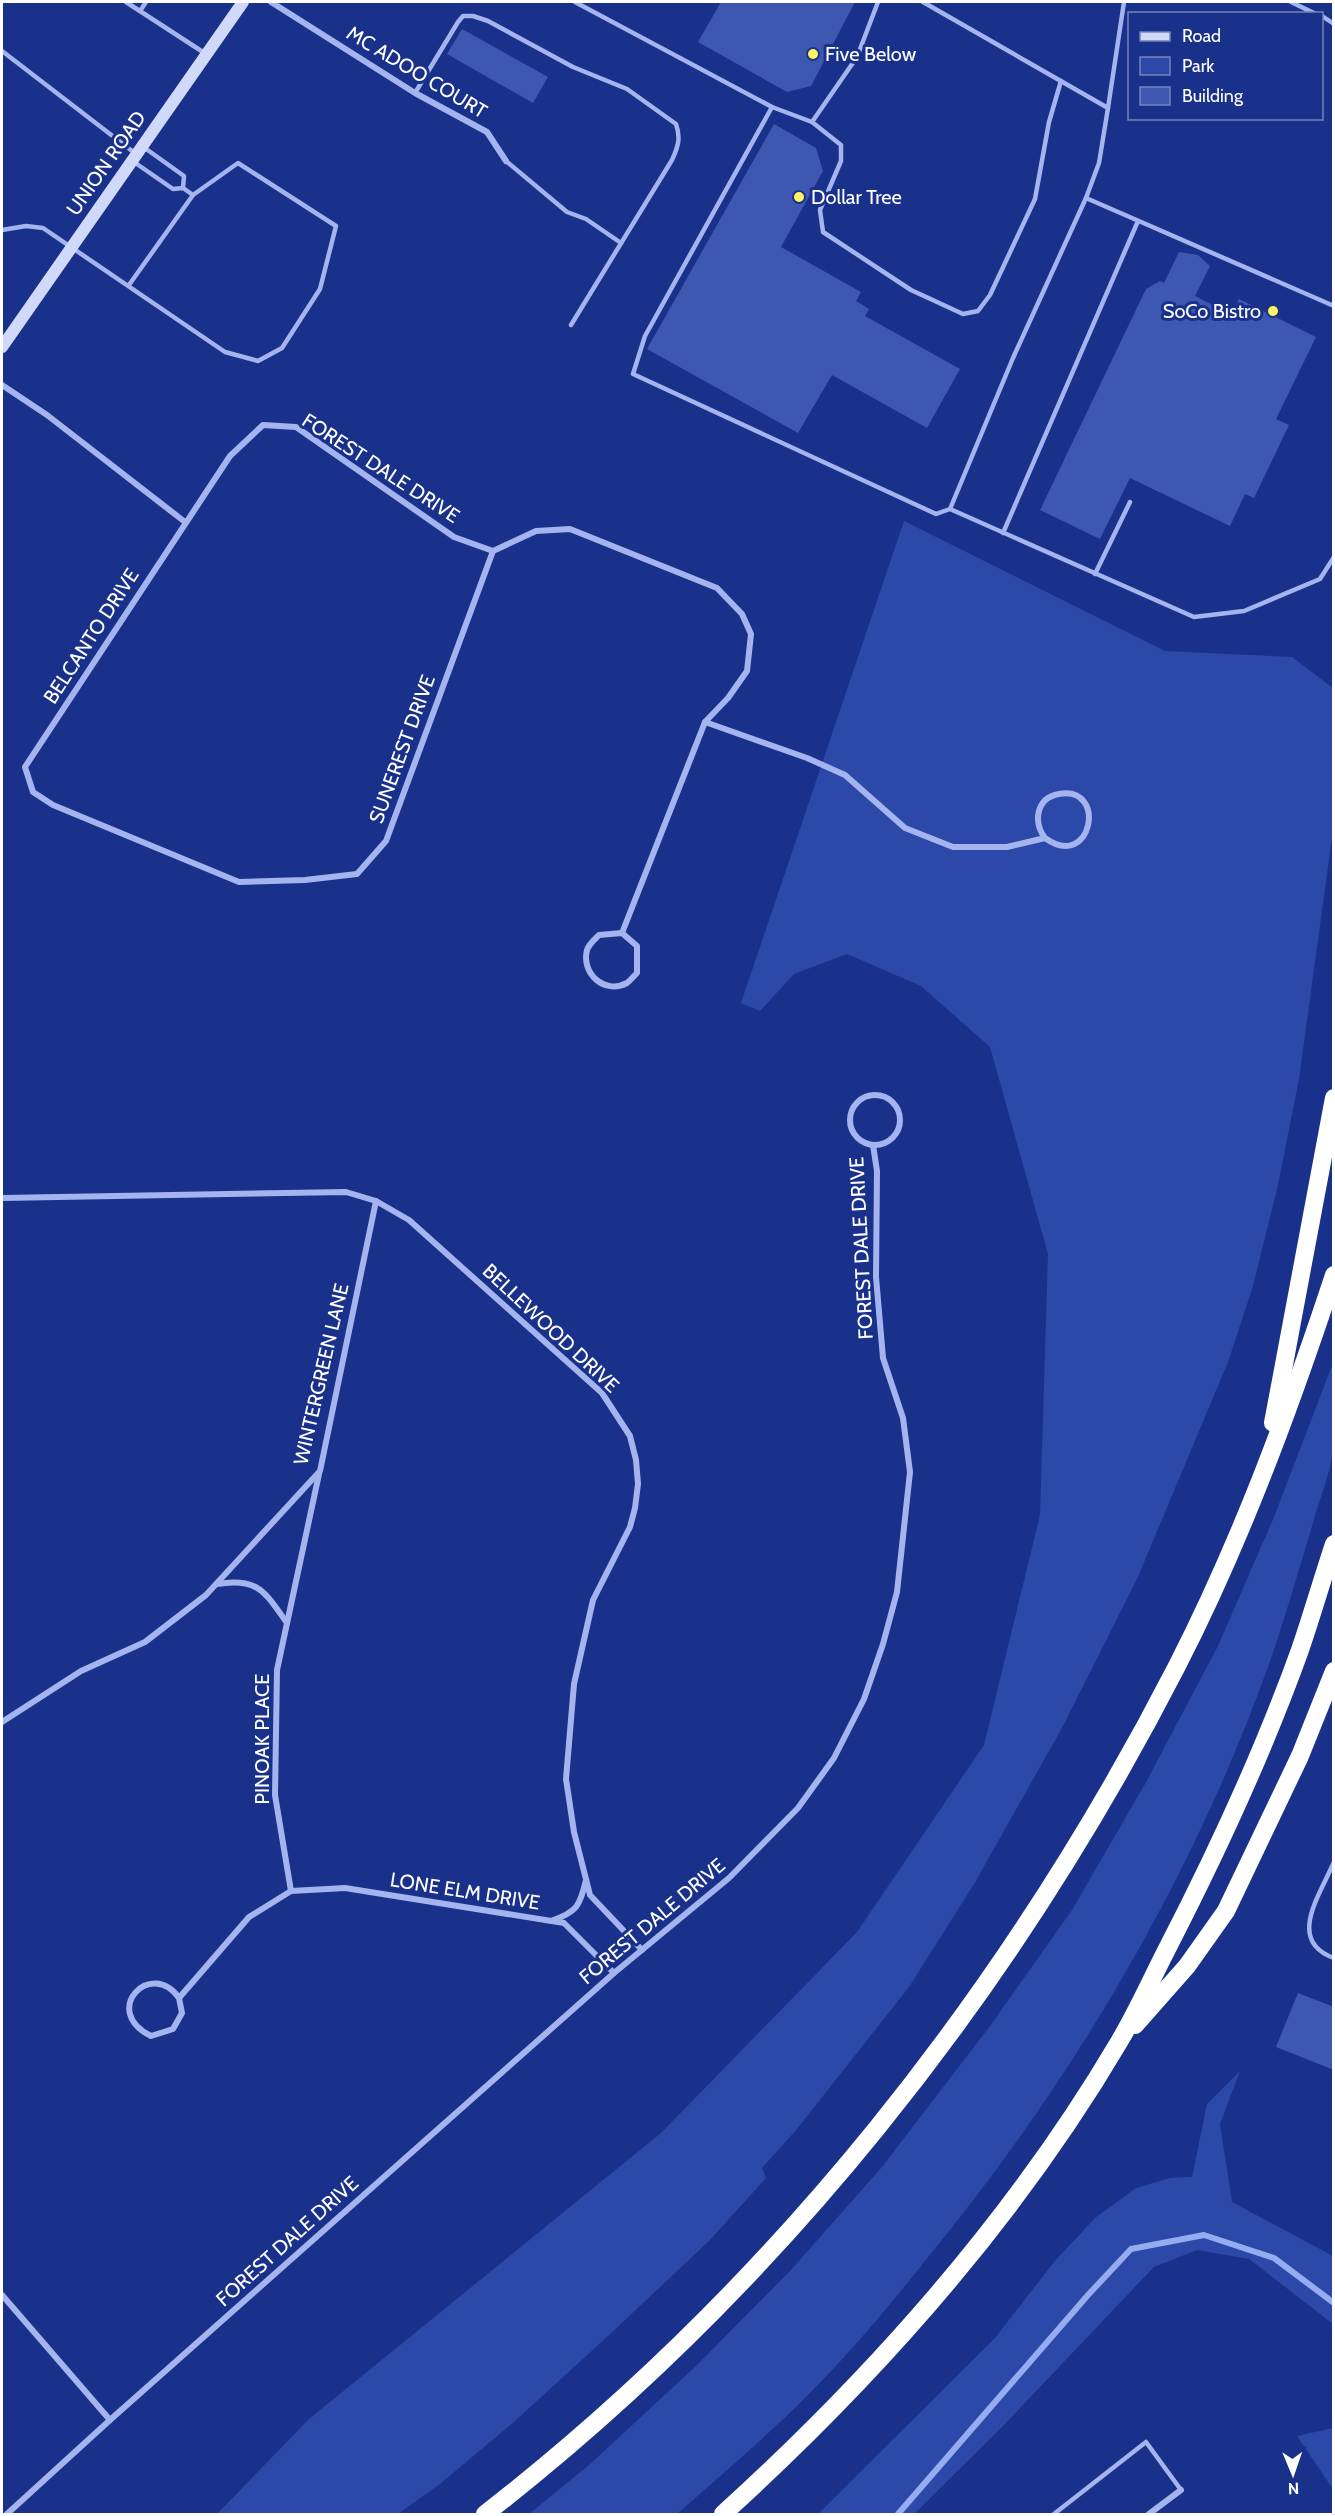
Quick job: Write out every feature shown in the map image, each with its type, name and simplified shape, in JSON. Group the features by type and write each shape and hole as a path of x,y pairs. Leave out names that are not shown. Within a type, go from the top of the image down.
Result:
{"highway":[{"path":"1264,1472 1334,1098"},
{"path":"485,2514 611,2408 672,2352 753,2270 824,2192 893,2110 1021,1934 1074,1852 1128,1758 1178,1663 1224,1566 1264,1472 1304,1365 1334,1275"},
{"path":"723,2514 785,2458 859,2383 929,2306 999,2218 1061,2131 1119,2041 1220,1844 1262,1747 1300,1648 1334,1544"},
{"path":"1119,2041 1187,1966 1226,1911 1300,1756 1334,1671"}],"main road":[{"name":"UNION ROAD","path":"2,347 243,2"}],"street":[{"name":"MC ADOO COURT","path":"271,2 415,93 487,132 506,161"},
{"path":"2,385 47,415 185,522"},
{"name":"FOREST DALE DRIVE","path":"185,522 230,456 263,425 296,427 454,537 493,551"},
{"name":"BELCANTO DRIVE","path":"25,767 185,522"},
{"path":"493,551 536,531 570,529 717,588 742,614 751,634 747,671 728,698 705,722 622,933"},
{"name":"SUNEREST DRIVE","path":"25,767 33,792 53,805 239,882 305,880 357,873 386,841 493,551"},
{"path":"705,722 807,758 845,775 904,828 953,847 1007,847 1045,838 1059,845 1076,843 1082,838 1090,823 1087,807 1081,800 1065,793 1048,798 1038,813 1037,822 1045,838"},
{"path":"622,933 638,946 637,973 627,983 610,986 594,979 586,966 588,948 599,935 622,933"},
{"name":"FOREST DALE DRIVE","path":"876,1094 891,1100 897,1106 901,1122 895,1136 888,1142 873,1145 857,1138 850,1123 854,1106 867,1096 876,1094"},
{"name":"FOREST DALE DRIVE","path":"7,2514 614,1973 729,1878 798,1808 834,1758 864,1699 883,1644 897,1592 910,1472 903,1418 883,1358 876,1277 877,1171 873,1145"},
{"name":"BELLEWOOD DRIVE","path":"2,1198 346,1192 376,1202 410,1220 602,1393 630,1436 636,1460 638,1484 630,1527 593,1600 573,1684 566,1779 574,1832 590,1895 642,1950"},
{"name":"WINTERGREEN LANE","path":"2,1722 81,1671 145,1642 206,1595 320,1471 376,1202"},
{"name":"PINOAK PLACE","path":"291,1891 275,1795 277,1670 320,1471"},
{"path":"217,1584 234,1581 250,1583 269,1597 287,1623"},
{"path":"551,1921 569,1915 581,1903 586,1880"},
{"name":"LONE ELM DRIVE","path":"291,1891 345,1888 564,1923 614,1973"},
{"path":"180,1998 163,1984 148,1984 134,1993 129,2006 130,2018 137,2029 151,2036 173,2029 182,2013 180,1998 249,1917 291,1891"},
{"path":"2,2295 110,2420"},
{"path":"1149,2514 1181,2490"}],"lane":[{"path":"126,2 206,54"},
{"path":"140,11 146,2"},
{"path":"575,2 772,107 812,122 841,145 841,161 820,210 823,232 911,290 963,314 978,311 990,295 1035,199 1049,122 1061,81"},
{"path":"812,122 857,57 878,2"},
{"path":"922,2 1107,108"},
{"path":"950,509 1013,358 1086,198 1099,163 1125,2"},
{"path":"1291,2 1312,12"},
{"path":"415,93 458,22 463,16 473,16 488,21 573,67 627,89 676,124 679,133 679,147 571,325"},
{"path":"2,51 137,153 173,189 183,188 193,195"},
{"path":"772,107 645,336 633,374 936,514 950,509 1194,617 1244,611 1320,579 1334,557"},
{"path":"137,153 184,176 183,188"},
{"path":"506,161 567,212 586,219 621,243"},
{"path":"2,230 26,226 43,228 225,352 258,361 282,348 320,289 336,226 238,163 193,195 129,285"},
{"path":"1086,198 1334,306"},
{"path":"1003,533 1138,221"},
{"path":"1095,574 1130,502"},
{"path":"1334,1862 1307,1926 1309,1938 1321,1953 1334,1958"},
{"path":"1054,2514 1146,2442 1181,2490"}],"green space":[{"path":"904,521 1165,651 1292,657 1333,688 1333,830 1299,1079 1278,1185 1253,1286 1228,1362 1137,1579 1062,1728 974,1884 909,1987 797,2129 762,2168 766,2178 709,2241 515,2421 440,2484 398,2514 217,2514 309,2419 661,2133 857,1932 984,1745 1040,1515 1048,1254 990,1047 921,986 847,954 794,974 760,1011 741,1003"},
{"path":"1333,1363 1334,1429 1329,1469 1274,1649 1237,1747 1203,1825 1124,1976 1032,2120 982,2189 856,2344 792,2411 677,2514 529,2514 589,2465 696,2366 790,2271 882,2167 990,2026 1072,1910 1145,1784 1218,1646 1274,1517"},
{"path":"1240,2071 1220,2124 1232,2202 1333,2256 1333,2324 1249,2259 1197,2250 1154,2267 1002,2427 914,2514 818,2514 995,2338 1054,2262 1095,2218 1136,2188 1170,2178 1192,2177 1207,2104"},
{"path":"1334,2428 1333,2489 1297,2436"}],"building":[{"path":"721,2 855,2 811,86 787,92 698,42"},
{"path":"462,29 548,77 533,103 447,54"},
{"path":"774,124 816,148 823,171 781,247 861,292 856,301 869,309 865,316 960,369 927,428 832,375 798,433 647,349"},
{"path":"1179,252 1198,255 1210,266 1195,296 1231,314 1239,299 1316,337 1276,419 1289,425 1254,498 1245,494 1230,526 1130,478 1100,539 1040,510 1146,289 1160,281 1164,283"},
{"path":"1298,1993 1334,2007 1334,2070 1276,2047"}],"waterway":[{"path":"898,2514 1088,2295 1131,2249 1204,2235 1274,2258 1334,2303"}],"place":[{"name":"Five Below","path":"813,54"},
{"name":"Dollar Tree","path":"799,197"},
{"name":"SoCo Bistro","path":"1273,311"}]}
